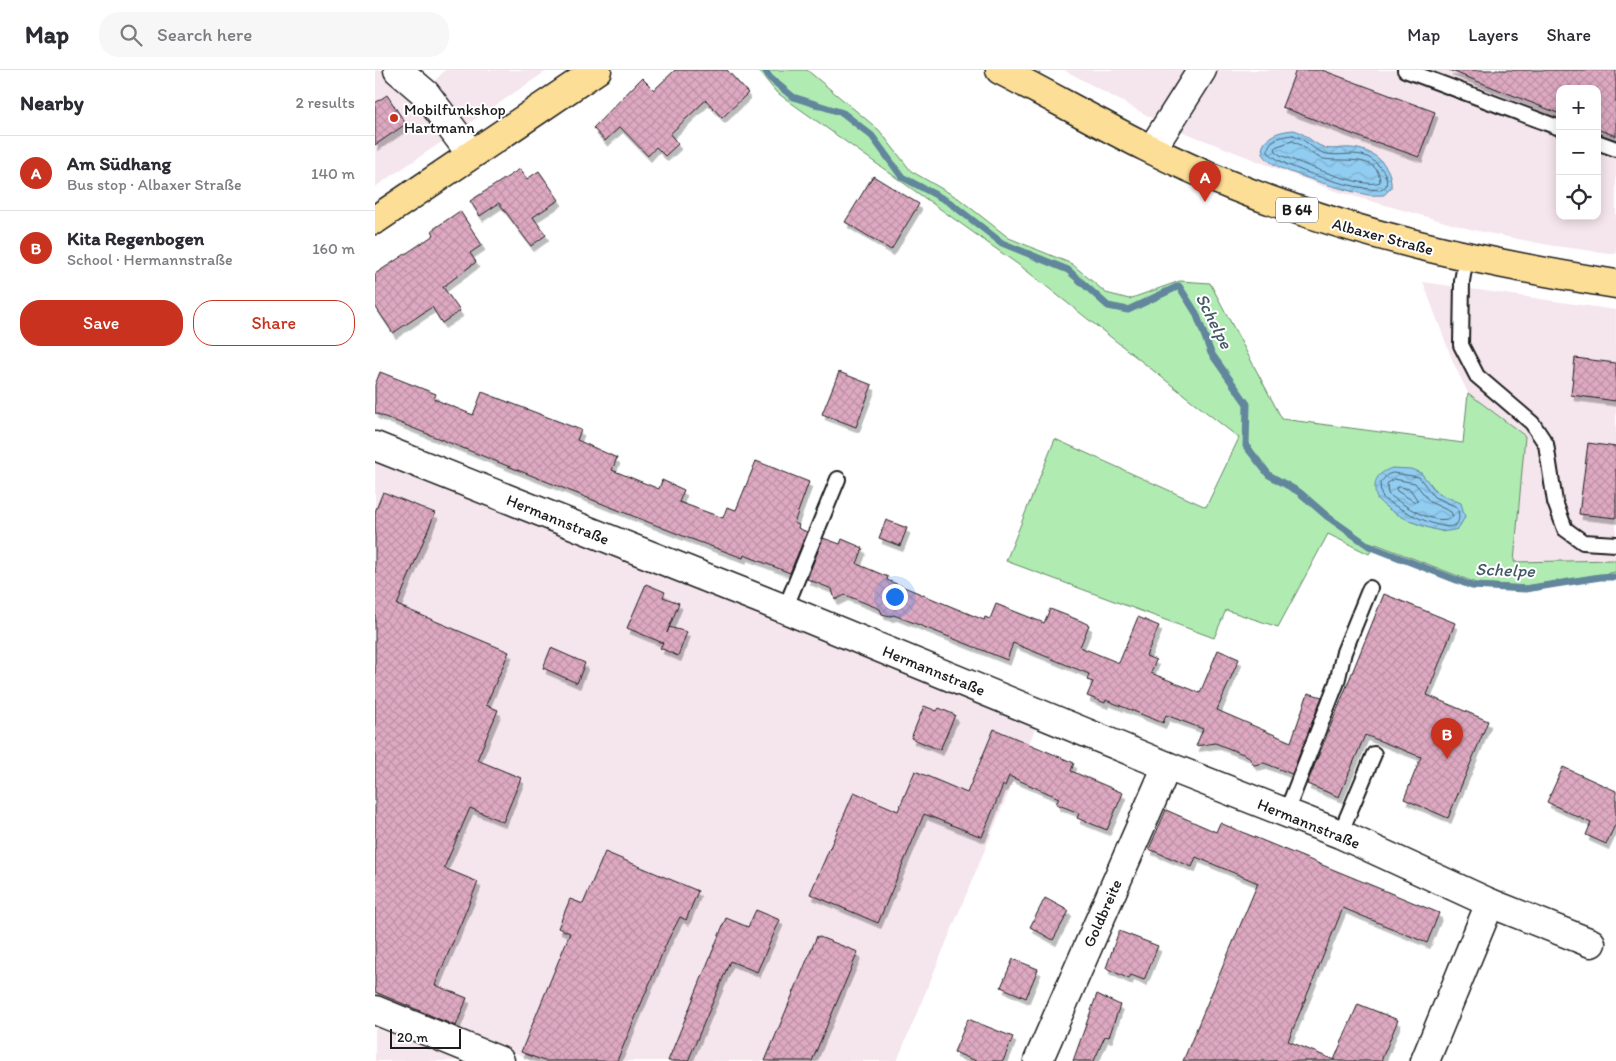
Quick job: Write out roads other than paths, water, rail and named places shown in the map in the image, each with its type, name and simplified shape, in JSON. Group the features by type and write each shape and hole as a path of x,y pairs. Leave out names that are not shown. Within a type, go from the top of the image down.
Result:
{"main road":[{"path":"375,220 597,70"},
{"name":"Albaxer Straße","path":"1001,70 1152,149 1228,185 1321,219 1466,258 1616,284"}],"street":[{"path":"398,70 425,94 471,154"},
{"path":"1152,149 1202,70"},
{"name":"Hermannstraße","path":"375,446 785,609 1167,766 1340,834 1489,903 1591,943"},
{"name":"Goldbreite","path":"1037,1061 1167,766"},
{"path":"1425,1061 1489,903"},
{"path":"375,1010 500,1061"}],"lane":[{"path":"1405,70 1556,127"},
{"path":"1601,143 1616,149"},
{"path":"1466,258 1462,281 1461,345 1477,376 1532,423 1546,444 1555,502 1565,529 1583,542 1616,544"},
{"path":"785,609 838,479"},
{"path":"1286,813 1337,682 1344,652 1370,588"},
{"path":"1340,834 1374,754"}],"water":[{"path":"1294,130 1326,148 1358,149 1374,155 1389,172 1391,188 1384,195 1366,195 1316,181 1290,172 1272,163 1262,150 1264,144 1273,135"},
{"path":"1392,468 1411,469 1421,473 1437,493 1461,503 1465,517 1458,529 1450,531 1435,530 1400,516 1384,506 1377,498 1375,492 1376,479 1383,472"}],"waterway":[{"name":"Schelpe","path":"765,70 770,78 793,97 843,113 872,136 902,177 949,202 1002,243 1068,270 1108,306 1128,310 1179,286 1196,313 1211,353 1247,404 1246,446 1269,475 1299,492 1328,517 1369,546 1472,586 1525,589 1600,577 1616,577"}],"place":[{"name":"Mobilfunkshop Hartmann","path":"394,118"},
{"name":"Am Südhang","path":"1205,202"},
{"name":"Kita Regenbogen","path":"1447,759"}]}
